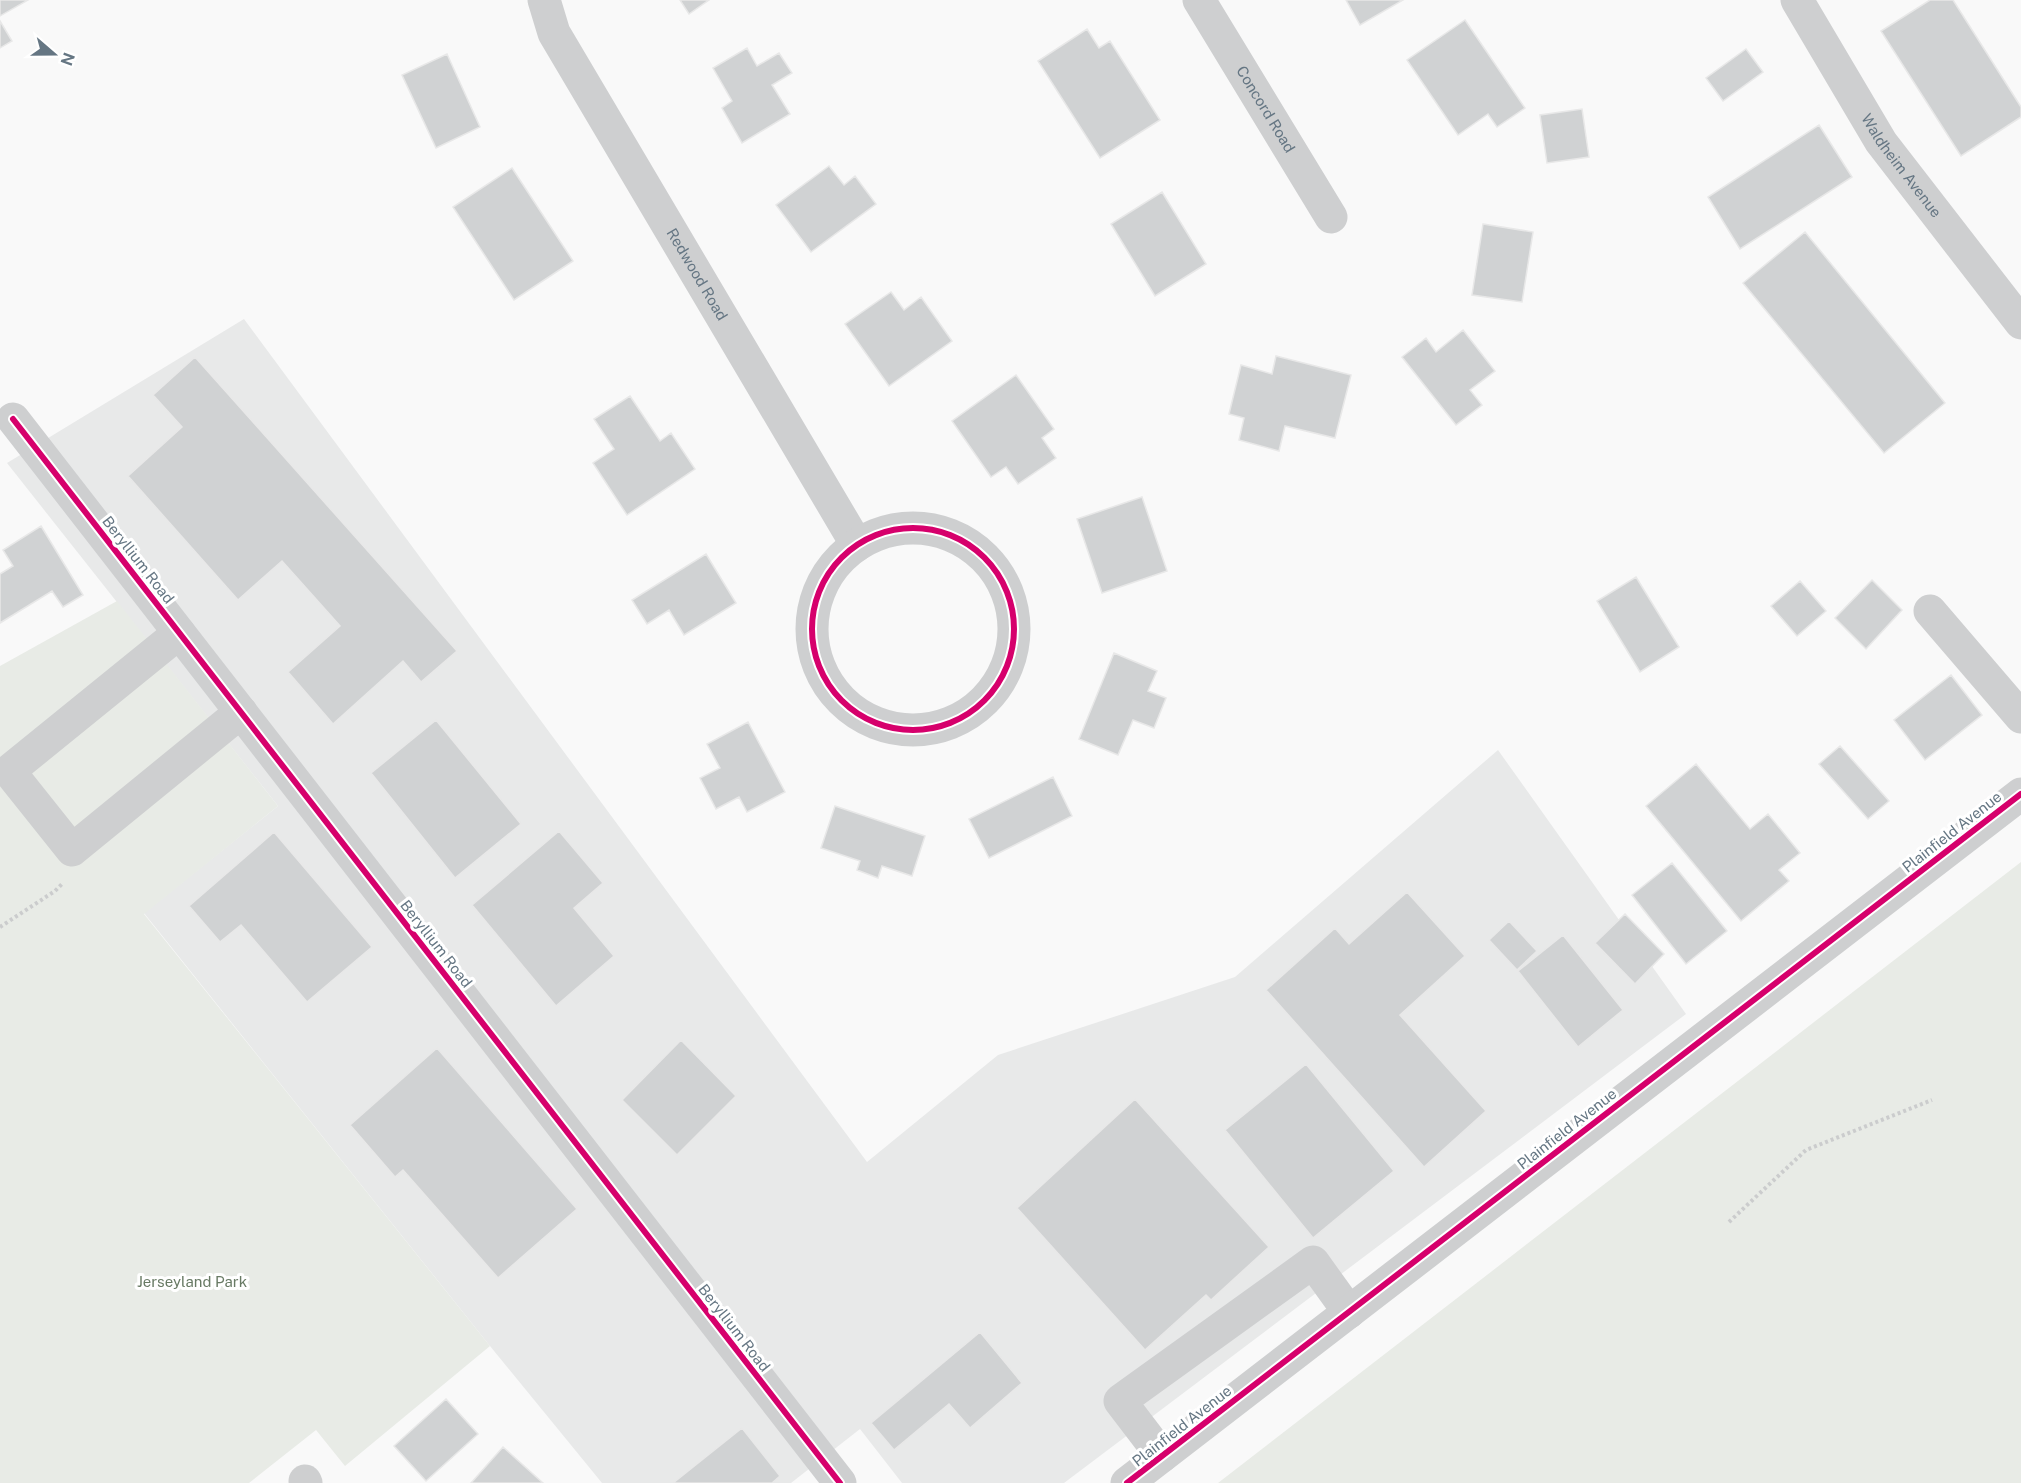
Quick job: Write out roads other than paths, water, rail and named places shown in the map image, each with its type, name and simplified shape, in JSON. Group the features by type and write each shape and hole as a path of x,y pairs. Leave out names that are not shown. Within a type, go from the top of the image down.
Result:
{"street":[{"name":"Redwood Road","path":"544,0 554,33 857,545"},
{"name":"Concord Road","path":"1199,0 1331,218"},
{"name":"Waldheim Avenue","path":"1797,0 1881,142 2021,323"},
{"name":"Beryllium Road","path":"13,419 840,1483"},
{"path":"906,527 938,530 967,543 991,563 1007,591 1013,611 1014,643 1009,663 993,691 970,713 941,726 910,730 879,724 859,715 835,694 823,676 813,646 812,615 822,584 833,566 857,545 876,535 906,527"},
{"path":"1930,612 2021,717"},
{"path":"179,633 9,771 72,850 241,712"},
{"name":"Plainfield Avenue","path":"1127,1483 2021,794"},
{"path":"1162,1456 1120,1401 1313,1262 1349,1312"}],"park label":[{"name":"Jerseyland Park","path":"192,1282"}]}
